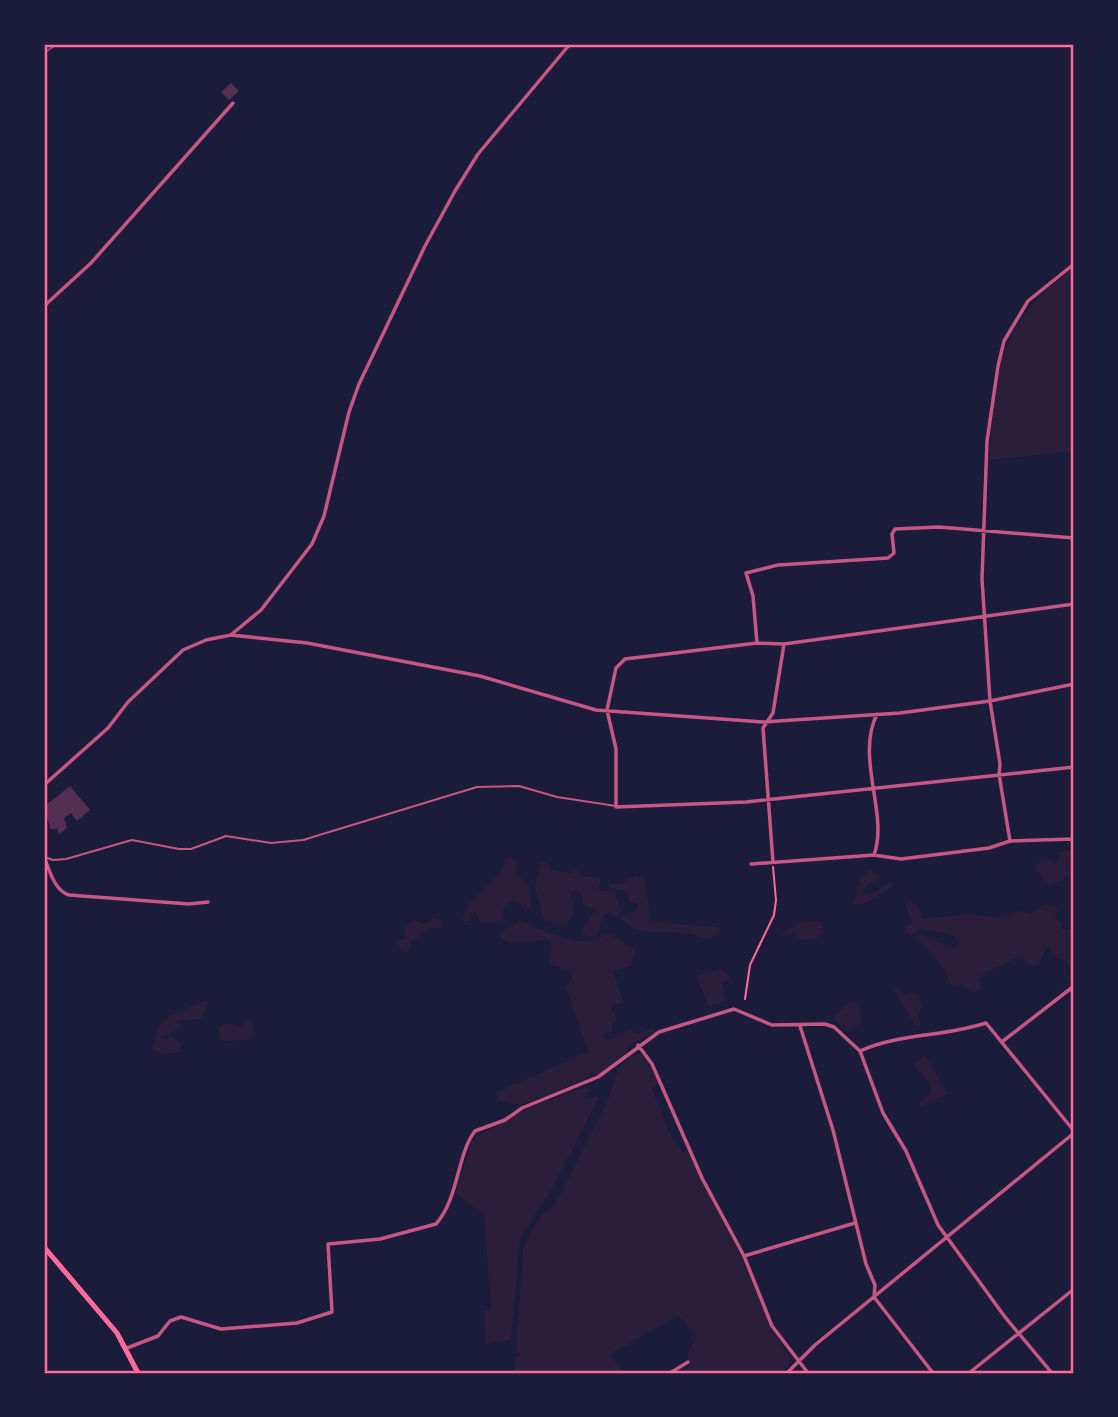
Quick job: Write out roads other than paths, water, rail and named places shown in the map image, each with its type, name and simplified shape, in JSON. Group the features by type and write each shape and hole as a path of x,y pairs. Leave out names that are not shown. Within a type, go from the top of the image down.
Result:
{"highway":[{"path":"44,1247 100,1311 127,1348 138,1373"}],"street":[{"path":"231,635 261,610 312,544 324,516 349,412 359,384 425,246 455,191 492,136 570,44"},
{"path":"44,306 91,263 233,103"},
{"path":"1010,841 990,701 984,617 982,579 987,441 1004,341 1028,302 1074,264"},
{"path":"757,643 754,596 746,573 778,565 888,558 894,553 892,534 895,529 939,527 1074,538"},
{"path":"1074,604 785,644 757,643 625,659 616,668 607,710 616,749 616,807 657,807 854,788 873,789 1074,767"},
{"path":"44,785 108,728 128,702 183,650 206,640 231,635 307,643 480,676 607,710 768,722 877,714 990,701 1074,684"},
{"path":"773,862 763,728 773,713 785,644"},
{"path":"874,855 877,834 869,740 877,714"},
{"path":"751,864 874,855 901,859 1000,846 1010,841 1074,839"},
{"path":"44,857 53,880 63,893 69,895 189,904 208,902"},
{"path":"1003,1041 1074,986"},
{"path":"127,1348 158,1336 170,1321 181,1317 221,1329 297,1323 332,1312 328,1244 380,1239 436,1224 442,1217 461,1173 462,1158 475,1131 505,1120 522,1108 598,1077 617,1066 638,1045 659,1032 734,1009 772,1025 800,1026 815,1023 834,1027 860,1051 883,1114 906,1151 938,1225 1018,1333 1052,1373"},
{"path":"787,1373 797,1361 1074,1132 986,1023 950,1033 885,1041 860,1051"},
{"path":"800,1026 833,1130 855,1223 875,1285 874,1297 933,1373"},
{"path":"638,1045 652,1065 702,1178 744,1256 772,1326 808,1373"},
{"path":"744,1256 855,1223"},
{"path":"970,1373 1074,1289"},
{"path":"670,1373 688,1362"}],"lane":[{"path":"44,857 53,860 66,859 132,840 179,849 191,849 226,836 271,843 303,840 477,787 519,786 557,797 616,807"}],"railway":[{"path":"44,53 57,44"}]}
